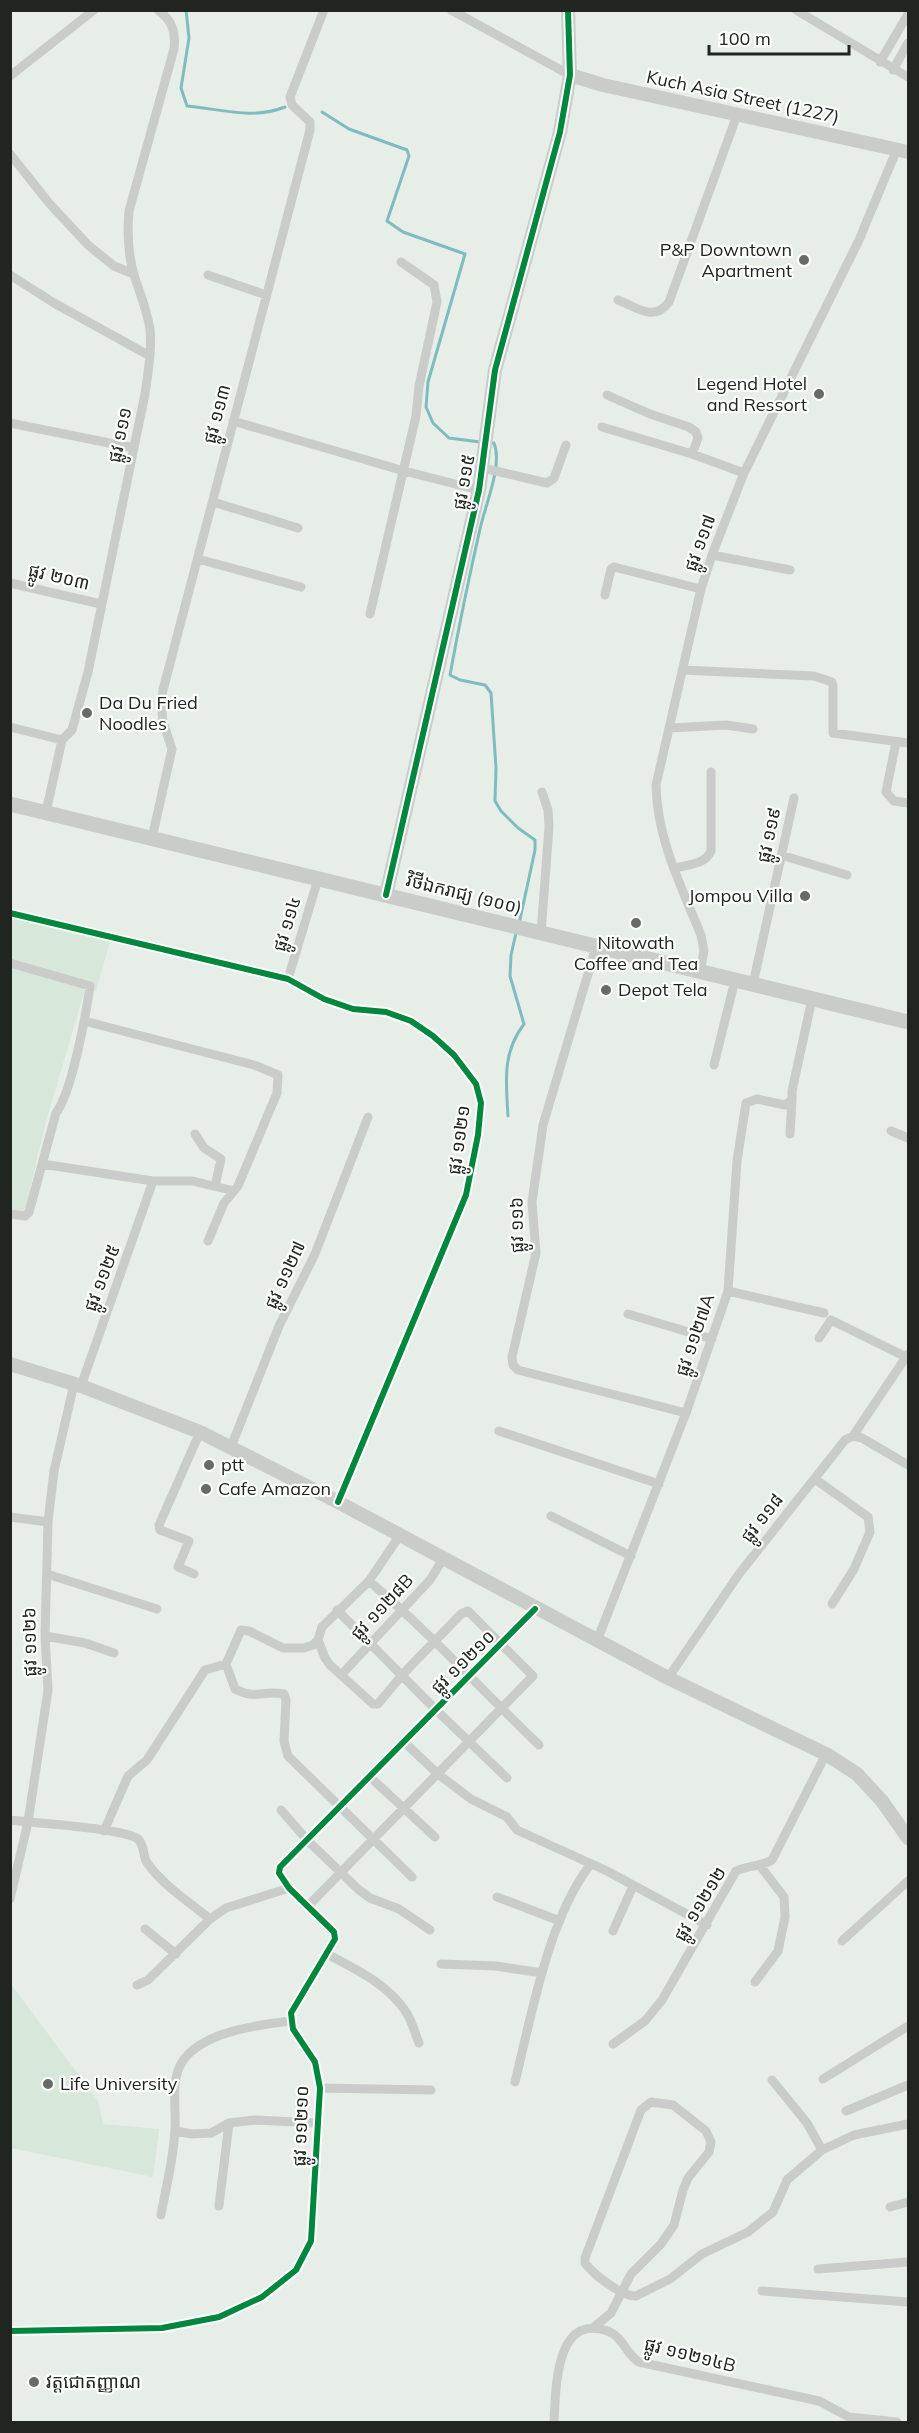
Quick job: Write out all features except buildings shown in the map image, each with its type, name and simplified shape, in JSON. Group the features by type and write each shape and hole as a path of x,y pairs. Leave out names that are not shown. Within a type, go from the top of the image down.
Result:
{"main road":[{"name":"វិថីឯករាជ្យ (១០០)","path":"10,804 909,1022"}],"street":[{"path":"10,76 94,10"},
{"name":"ផ្លូវ ១១១","path":"46,812 62,740 72,730 88,672 134,448 150,356 150,330 146,309 134,274 127,234 129,211 176,36 166,16 158,10"},
{"name":"ផ្លូវ ១១៣","path":"152,838 172,749 163,722 161,704 163,690 310,130 310,122 292,105 290,98 324,10"},
{"path":"451,10 570,75"},
{"name":"ផ្លូវ ១១៥","path":"386,895 479,490 495,370 556,153 570,75 568,10"},
{"path":"796,10 893,70 909,77"},
{"path":"880,62 909,14"},
{"path":"893,70 909,43"},
{"name":"Kuch Asia Street (1227)","path":"570,75 603,85 903,150"},
{"path":"618,300 653,314 662,312 669,302 737,115"},
{"name":"ផ្លូវ ១១៧","path":"700,972 704,951 702,935 662,836 657,811 656,785 701,589 744,473 903,150"},
{"path":"10,154 49,203 88,245 114,266 134,274"},
{"path":"370,614 416,416 419,386 437,302 434,285 401,261"},
{"path":"10,274 54,303 150,356"},
{"path":"208,275 266,295"},
{"path":"607,395 650,414 689,427 696,432 698,438 692,454"},
{"path":"233,421 404,471 479,490"},
{"path":"10,423 134,448"},
{"path":"602,427 692,454 744,473"},
{"path":"484,461 547,483 554,478 566,445"},
{"path":"213,502 298,528"},
{"path":"712,555 790,570"},
{"path":"198,559 301,586"},
{"path":"605,595 611,569 614,567 701,589"},
{"name":"ផ្លូវ ២០៣","path":"10,583 101,604"},
{"path":"682,670 814,676 827,679 832,682 833,686 833,733 909,743"},
{"path":"670,728 726,725 753,729"},
{"path":"10,727 62,740"},
{"path":"896,742 886,792 894,801 909,803"},
{"path":"674,868 703,861 708,858 711,851 711,772"},
{"path":"535,932 549,827 548,810 542,792"},
{"name":"ផ្លូវ ១១៩","path":"753,984 794,798"},
{"path":"781,855 847,875"},
{"name":"ផ្លូវ ១១៤","path":"288,979 318,879"},
{"name":"ផ្លូវ ១១២១","path":"10,913 288,979 334,1003 353,1009 386,1012 411,1021 433,1036 454,1055 476,1084 481,1103 478,1136 466,1195 338,1502"},
{"name":"ផ្លូវ ១១៦","path":"596,946 543,1125 532,1202 536,1253 512,1357 513,1365 518,1370 686,1413"},
{"path":"10,963 90,986 84,1022 64,1099 56,1113 29,1212 25,1216 10,1214"},
{"path":"714,1065 735,980"},
{"path":"790,1134 792,1090 812,999"},
{"path":"84,1022 254,1065 278,1075 277,1093 238,1186 224,1203 208,1241"},
{"name":"ផ្លូវ ១១២៧A","path":"597,1641 686,1413 728,1291 737,1161 746,1103 757,1099 786,1105 792,1100"},
{"name":"ផ្លូវ ១១២៧","path":"231,1447 279,1326 315,1254 368,1117"},
{"path":"891,1131 909,1138"},
{"path":"195,1134 204,1148 221,1158 214,1186"},
{"path":"42,1164 153,1182 193,1181 234,1191"},
{"name":"ផ្លូវ ១១២៥","path":"77,1385 153,1182"},
{"path":"728,1291 824,1313"},
{"path":"628,1314 712,1339"},
{"path":"819,1338 831,1320 907,1355"},
{"name":"ផ្លូវ ១១៨","path":"668,1678 739,1574 845,1440 853,1436 907,1355"},
{"path":"10,1364 77,1385 200,1432 318,1491 535,1609 668,1678 826,1754 857,1774 882,1801 909,1838"},
{"name":"ផ្លូវ ១១២៦","path":"10,1899 28,1822 48,1690 45,1636 48,1522 54,1471 77,1385"},
{"path":"499,1431 659,1484"},
{"path":"194,1574 178,1567 189,1541 167,1534 160,1530 159,1525 200,1432"},
{"path":"853,1436 862,1438 909,1465"},
{"path":"815,1479 868,1517 870,1526 870,1532 854,1569 832,1604"},
{"path":"551,1516 631,1556"},
{"path":"10,1517 48,1522"},
{"path":"400,1535 369,1581 322,1627 318,1640 313,1645 293,1649 283,1648 249,1631 241,1630 226,1664 235,1689 244,1694 254,1696 284,1694 286,1700 285,1751 412,1877"},
{"name":"ផ្លូវ ១១២៨B","path":"341,1675 430,1580 443,1559"},
{"path":"47,1574 157,1609"},
{"path":"369,1581 403,1610 539,1745"},
{"name":"ផ្លូវ ១១២១០","path":"289,1888 279,1873 280,1867 535,1609"},
{"path":"337,1610 507,1778"},
{"path":"309,1905 533,1676 468,1611 461,1614 402,1675 378,1704 373,1704 325,1658 318,1640"},
{"path":"45,1636 85,1643 114,1653"},
{"path":"104,1831 128,1776 147,1760 205,1670 226,1664"},
{"path":"404,1742 438,1774 471,1799 507,1817 517,1830 591,1864 707,1925"},
{"path":"755,1982 778,1951 785,1917 784,1897 761,1867 772,1860 826,1754"},
{"path":"370,1777 435,1838"},
{"path":"281,1810 341,1874 370,1898 399,1909 430,1930"},
{"path":"10,1820 104,1831 137,1838 141,1843 145,1862 160,1879 210,1919"},
{"path":"515,2082 542,1973 560,1921 574,1887 591,1864"},
{"name":"ផ្លូវ ១១២១២","path":"613,2044 645,2021 662,2000 736,1871 747,1866 761,1867"},
{"path":"842,1941 909,1881"},
{"path":"613,1931 633,1886"},
{"path":"137,1985 148,1980 210,1919 226,1908 289,1888 309,1905 334,1932 335,1939 291,2013 291,2021 247,2026 200,2044 181,2061 176,2079 175,2131 161,2215"},
{"path":"497,1897 560,1921"},
{"path":"145,1929 176,1954"},
{"path":"327,1954 355,1969 389,1992 406,2013 419,2043"},
{"path":"441,1964 496,1966 542,1973"},
{"name":"ផ្លូវ ១១២១០","path":"10,2331 162,2328 219,2317 262,2297 296,2270 311,2241 320,2088 315,2062 292,2029 291,2021"},
{"path":"823,2079 909,2026"},
{"path":"772,2080 807,2123 822,2150"},
{"path":"846,2111 909,2085"},
{"path":"320,2088 431,2090"},
{"path":"554,2421 557,2379 568,2340 580,2331 593,2328 611,2313 621,2292 631,2274 661,2244 674,2224 688,2178 709,2152 711,2142 706,2131 673,2105 651,2102 641,2110 585,2258 585,2263 595,2274 621,2292 636,2296 670,2279 702,2254 748,2232 773,2212 787,2180 822,2150 854,2135 909,2124"},
{"path":"175,2131 192,2134 211,2133 229,2123 255,2120 317,2122"},
{"path":"219,2206 229,2123"},
{"path":"890,2206 909,2202"},
{"path":"818,2269 909,2262"},
{"path":"762,2291 909,2302"},
{"name":"ផ្លូវ ១១២១៤B","path":"593,2328 611,2332 639,2362 819,2401 849,2417 897,2422"}],"shaded area":[{"path":"10,912 111,938 96,991 85,989 45,1125 26,1207 21,1212 10,1209"},
{"name":"Life University","path":"10,1983 98,2101 103,2124 159,2129 153,2177 11,2148"}],"waterway":[{"path":"186,10 189,38 181,88 187,106 236,113 261,113 285,107"},
{"path":"322,112 349,129 407,150 409,156 387,221 403,232 465,254 428,382 426,407 433,423 449,438 480,442"},
{"path":"489,443 494,443 496,452 495,474 482,519 450,675 460,680 485,685 491,693 496,768 495,801 501,811 518,828 535,840 535,850 519,924"},
{"path":"508,1116 507,1068 512,1046 524,1024 510,976 511,955 516,933"}],"cycle path":[{"path":"386,895 479,490 495,370 560,132 570,75 568,10"},
{"path":"10,913 288,979 324,999 353,1009 386,1012 411,1021 433,1036 454,1055 476,1084 481,1103 478,1135 466,1195 338,1502"},
{"path":"10,2331 162,2328 219,2317 262,2297 296,2270 311,2241 320,2088 315,2062 293,2029 291,2013 335,1939 334,1932 289,1888 279,1873 280,1867 535,1609"}],"place":[{"name":"P&P Downtown Apartment","path":"804,260"},
{"name":"Legend Hotel and Ressort","path":"819,394"},
{"name":"Da Du Fried Noodles","path":"87,713"},
{"name":"Jompou Villa","path":"805,896"},
{"name":"Nitowath Coffee and Tea","path":"636,923"},
{"name":"Depot Tela","path":"606,990"},
{"name":"ptt","path":"209,1465"},
{"name":"Cafe Amazon","path":"206,1489"},
{"name":"Life University","path":"48,2084"},
{"name":"វត្តជោតញ្ញាណ","path":"34,2382"}]}
